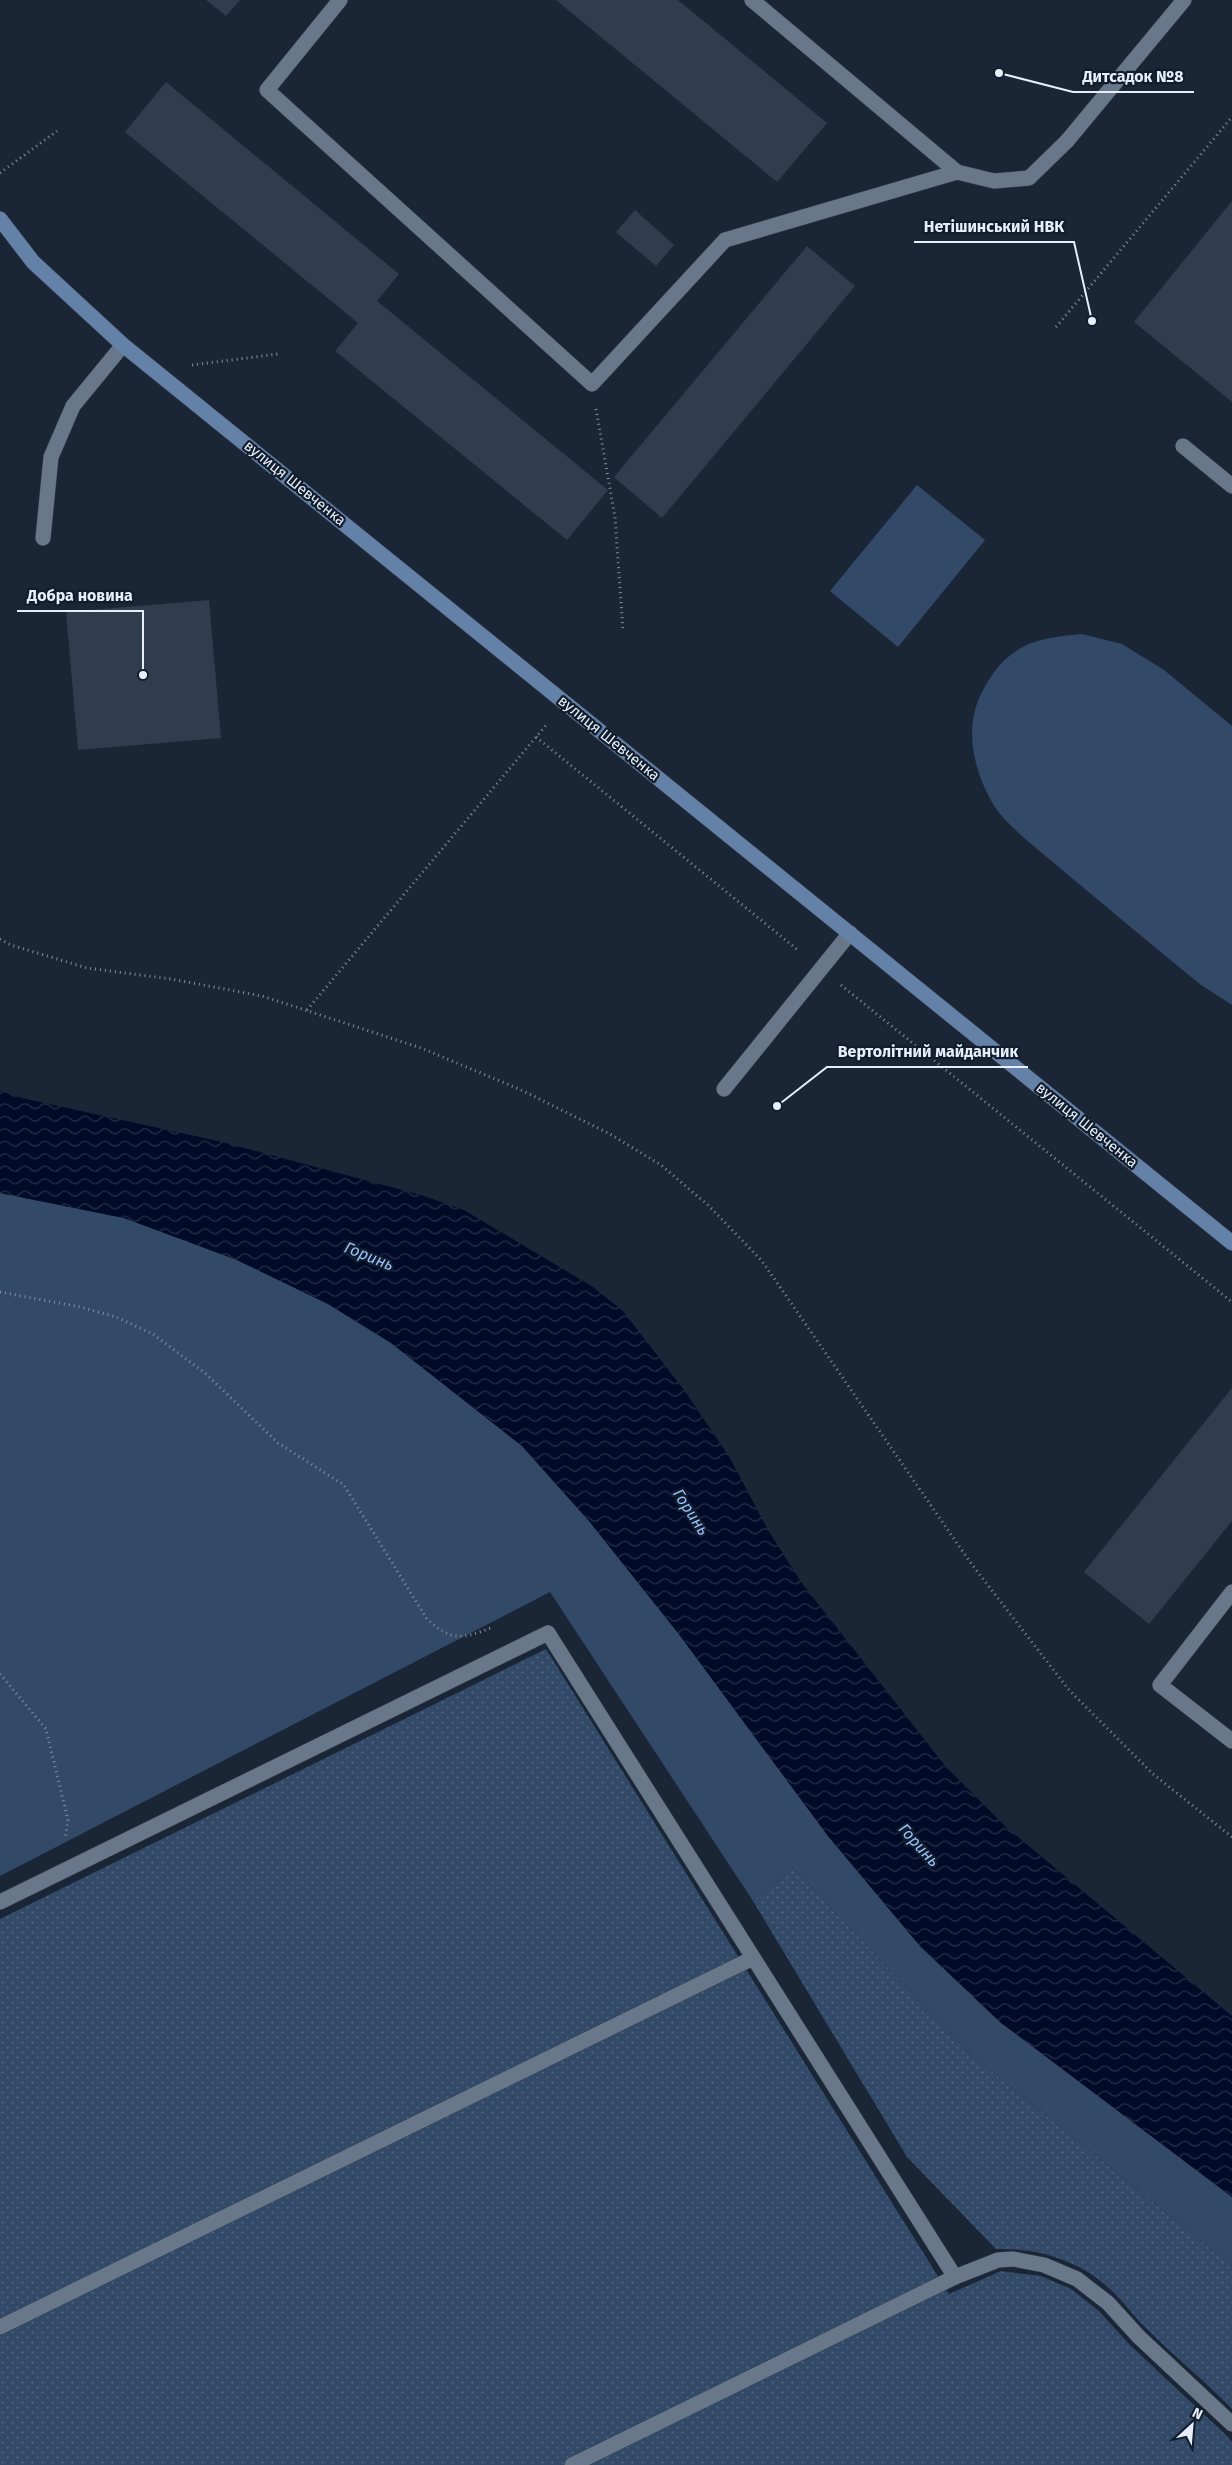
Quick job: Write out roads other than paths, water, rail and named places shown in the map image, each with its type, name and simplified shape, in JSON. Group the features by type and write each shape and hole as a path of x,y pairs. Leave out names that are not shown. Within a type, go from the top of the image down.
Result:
{"street":[{"path":"340,0 267,90 592,384 725,240 957,172"},
{"path":"752,0 957,172 994,181 1029,178 1067,141 1184,0"},
{"name":"вулиця Шевченка","path":"0,219 33,262 124,345 1232,1243"},
{"path":"43,538 51,457 73,406 124,345"},
{"path":"1183,446 1232,486"},
{"path":"724,1089 850,933"},
{"path":"1232,1592 1160,1685 1232,1741"},
{"path":"0,1902 548,1633 955,2277"},
{"path":"0,2327 753,1958"},
{"path":"572,2465 955,2277 998,2260 1013,2259 1044,2265 1077,2278 1108,2303 1138,2337 1232,2424"}],"water":[{"name":"Горинь","path":"0,1091 22,1098 218,1141 421,1195 464,1210 593,1287 623,1311 684,1390 730,1458 768,1530 801,1582 946,1767 1005,1826 1232,2016 1232,2197 1000,2022 920,1946 828,1836 678,1633 589,1521 522,1446 391,1343 328,1304 237,1260 124,1218 0,1193"}],"place":[{"name":"Дитсадок №8","path":"999,73"},
{"name":"Нетішинський НВК","path":"1092,321"},
{"name":"Добра новина","path":"143,675"},
{"name":"Вертолітний майданчик","path":"777,1106"}]}
